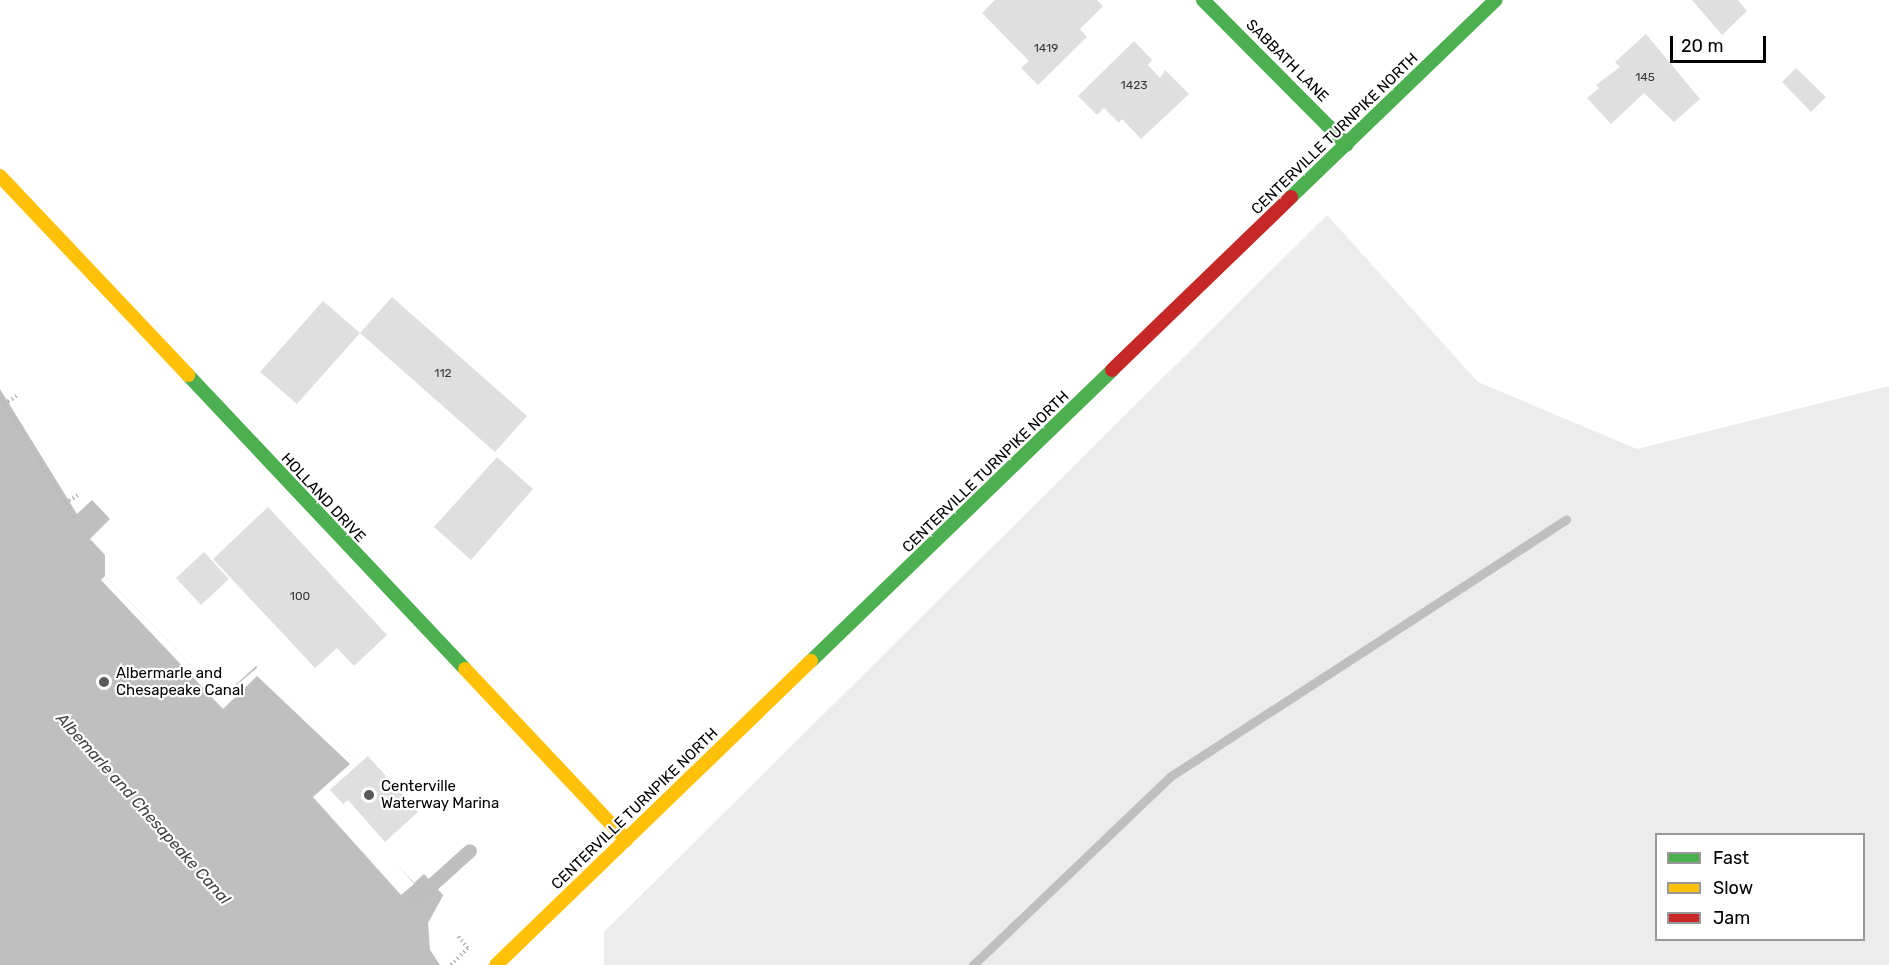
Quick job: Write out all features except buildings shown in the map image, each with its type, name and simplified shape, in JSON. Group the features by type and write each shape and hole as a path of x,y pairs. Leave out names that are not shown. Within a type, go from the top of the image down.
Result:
{"main road":[{"name":"SABBATH LANE","path":"1203,0 1347,145"},
{"name":"CENTERVILLE TURNPIKE NORTH","path":"496,965 1496,0"},
{"name":"HOLLAND DRIVE","path":"0,176 626,840"}],"lane":[{"path":"410,906 470,851"}],"path":[{"path":"4,404 18,395"},
{"path":"0,397 74,517"},
{"path":"65,503 78,495"},
{"path":"451,965 468,948 457,935"},
{"path":"358,944 374,962"}],"shaded area":[{"path":"1327,215 1478,382 1637,449 1889,386 1889,965 604,965 604,932"}],"water":[{"name":"Albermarle and Chesapeake Canal","path":"0,385 80,511 92,500 110,519 90,539 105,555 105,576 222,697 256,666 359,764 330,790 414,883 424,874 443,895 435,936 447,965 0,965"}],"pier":[{"path":"0,382 80,507 84,507 77,514 0,389"},
{"path":"105,576 222,697 258,667 359,764 330,790 345,802 414,884 401,895 313,797 350,764 257,676 223,709 101,580"},
{"path":"445,892 438,936 450,965 440,965 430,950 428,923"}],"waterway":[{"path":"973,965 1171,776 1566,519"}],"traffic: fast":[{"path":"1203,0 1347,145"},
{"path":"1291,197 1496,0"},
{"path":"811,661 1112,370"},
{"path":"188,375 465,669"}],"traffic: slow":[{"path":"0,176 188,375"},
{"path":"496,965 811,661"},
{"path":"465,669 626,840"}],"traffic: jam":[{"path":"1112,370 1291,197"}],"place":[{"name":"Albermarle and Chesapeake Canal","path":"104,682"},
{"name":"Centerville Waterway Marina","path":"369,795"}],"water label":[{"name":"Albemarle and Chesapeake Canal","path":"143,809"}]}
